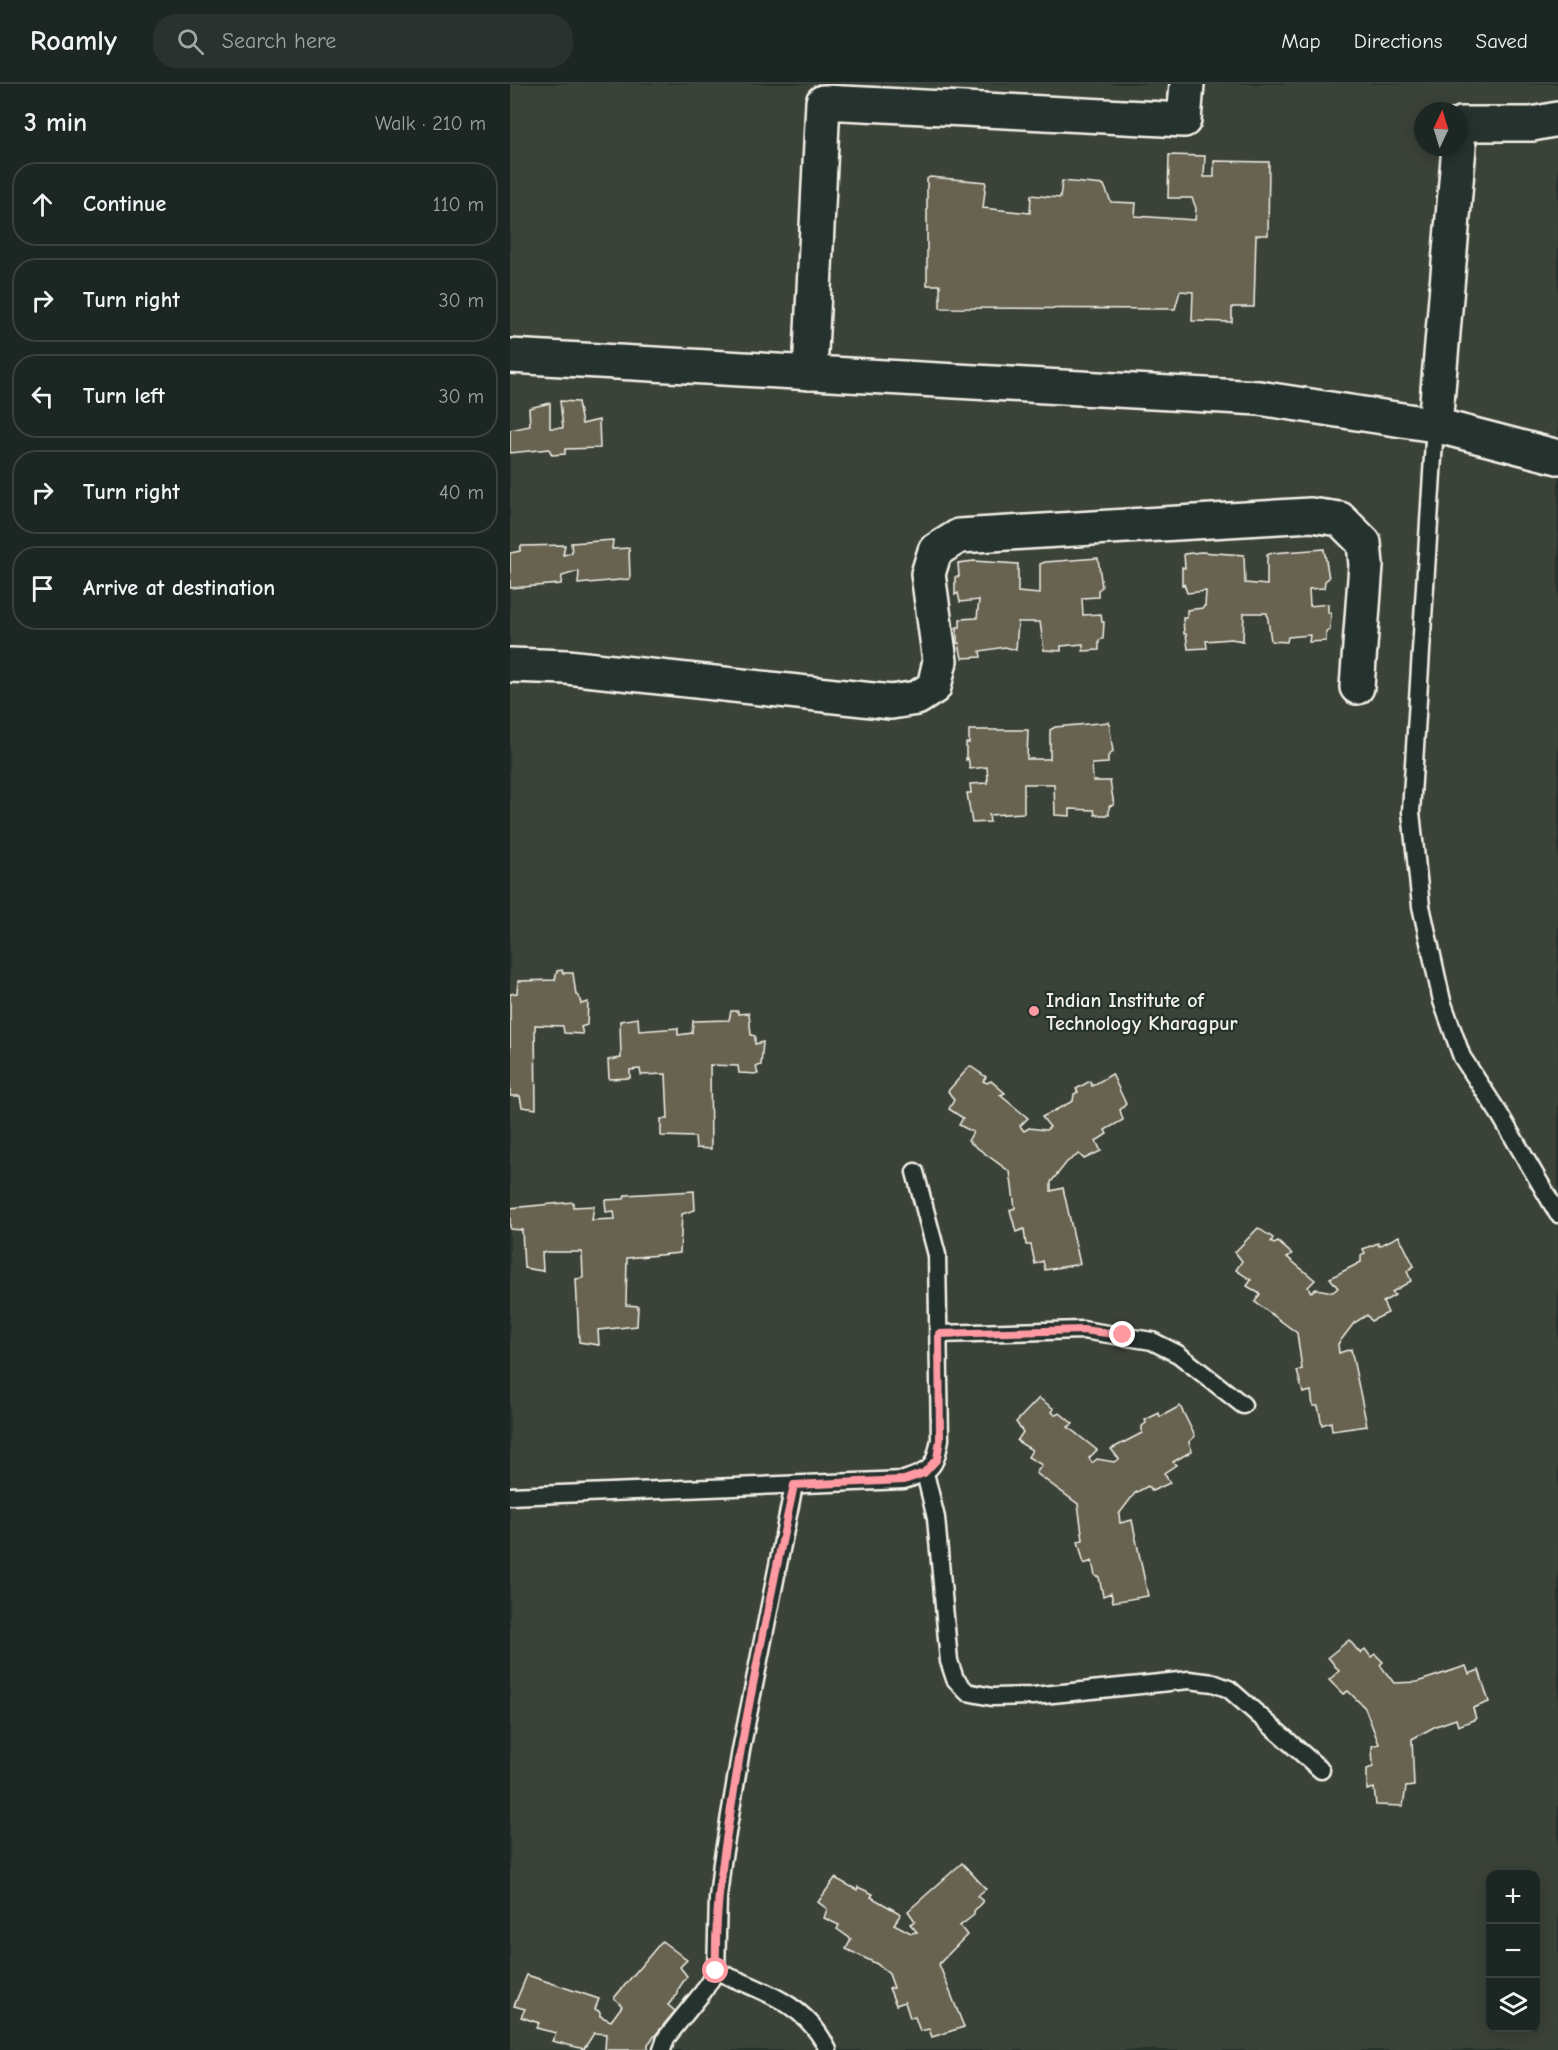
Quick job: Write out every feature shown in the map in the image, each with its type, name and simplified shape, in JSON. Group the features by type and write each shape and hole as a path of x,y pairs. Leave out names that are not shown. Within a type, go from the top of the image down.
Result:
{"street":[{"path":"810,373 823,102 1184,120 1187,84"},
{"path":"1468,137 1558,119"},
{"path":"1436,425 1459,156"},
{"path":"510,356 1259,398 1436,425 1558,457"},
{"path":"510,664 567,667 891,702 917,698 934,687 940,661 928,574 936,551 959,536 1311,515 1340,519 1364,543 1366,565 1357,687"}],"lane":[{"path":"1436,425 1411,812 1421,906 1442,1000 1462,1058 1500,1115 1558,1214"},
{"path":"510,1496 904,1480 924,1473 937,1459 940,1439 937,1256 915,1172"},
{"path":"939,1334 1083,1330 1152,1341 1178,1354 1243,1405"},
{"path":"924,1473 936,1518 949,1661 955,1679 967,1692 992,1697 1033,1696 1189,1680 1213,1683 1229,1689 1321,1770"},
{"path":"662,2050 666,2038 703,1992 716,1971 718,1898 722,1863 758,1660 794,1485"},
{"path":"716,1971 790,2004 809,2019 828,2050"}],"shaded area":[{"name":"Indian Institute of Technology Kharagpur","path":"510,84 1558,84 1558,2050 510,2050"}],"building":[{"path":"1169,155 1205,156 1204,177 1214,177 1214,161 1269,162 1268,235 1256,235 1254,307 1232,307 1232,322 1192,321 1193,292 1180,291 1175,309 940,308 940,285 927,285 927,179 930,177 986,182 983,208 1030,213 1031,195 1060,198 1062,181 1104,185 1111,202 1136,203 1135,216 1195,220 1196,208 1192,198 1168,198"},
{"path":"560,401 578,402 582,424 599,420 600,448 565,449 565,454 552,455 549,449 510,453 510,430 530,426 529,408 550,403 550,428 563,428"},
{"path":"613,540 612,549 629,548 630,579 578,584 579,571 562,576 561,584 510,588 510,553 520,551 521,546 565,545 563,555 572,553 571,543"},
{"path":"1324,549 1329,578 1325,581 1324,588 1309,589 1310,606 1328,604 1328,613 1331,613 1330,630 1326,632 1326,641 1309,642 1310,635 1288,637 1287,642 1271,641 1267,613 1244,613 1243,641 1231,639 1206,641 1207,648 1188,649 1183,618 1187,618 1187,610 1205,606 1206,591 1187,593 1184,584 1182,585 1182,567 1185,568 1184,554 1201,552 1244,555 1245,583 1267,585 1267,555"},
{"path":"1098,558 1102,587 1098,590 1098,597 1082,598 1083,615 1101,614 1102,622 1104,622 1103,639 1099,640 1099,650 1083,651 1083,644 1061,646 1061,651 1044,650 1040,622 1018,622 1016,650 1005,647 980,651 981,657 962,658 959,643 957,643 957,627 960,627 960,619 977,618 979,600 960,602 958,593 955,595 955,577 959,577 958,563 974,561 1018,564 1018,592 1040,594 1040,564"},
{"path":"1109,722 1113,752 1108,756 1108,763 1092,764 1093,781 1110,781 1114,805 1109,806 1109,815 1095,815 1094,810 1070,809 1070,816 1055,815 1054,784 1024,784 1024,813 989,815 990,822 972,823 967,793 971,793 970,784 987,783 988,780 987,767 970,769 968,758 966,760 969,730 1028,730 1027,759 1050,759 1050,730 1055,727"},
{"path":"562,970 563,973 573,973 576,995 579,996 581,1004 588,1002 587,1025 581,1027 583,1034 564,1033 563,1026 535,1025 536,1109 522,1107 520,1096 510,1096 510,994 517,993 518,981 555,980 557,971"},
{"path":"731,1011 738,1011 738,1014 749,1013 751,1035 755,1036 755,1044 763,1042 761,1065 756,1067 758,1074 739,1073 738,1066 710,1065 711,1149 696,1148 695,1137 661,1136 661,1119 668,1119 666,1074 641,1075 640,1069 630,1070 630,1078 609,1079 608,1060 621,1058 620,1021 638,1018 639,1031 678,1028 678,1035 692,1033 693,1021 729,1020"},
{"path":"970,1066 986,1077 983,1081 987,1083 991,1081 1005,1093 1000,1095 1028,1118 1020,1126 1024,1131 1029,1128 1046,1130 1050,1127 1042,1117 1073,1101 1074,1094 1078,1092 1076,1089 1090,1081 1092,1086 1112,1074 1126,1104 1120,1110 1123,1120 1105,1130 1107,1134 1096,1141 1101,1151 1084,1159 1079,1154 1067,1162 1051,1182 1051,1191 1063,1188 1080,1264 1045,1270 1043,1261 1035,1264 1031,1245 1026,1245 1024,1229 1016,1232 1010,1210 1015,1208 1010,1172 968,1141 973,1132 959,1125 963,1118 949,1109 954,1100 948,1091"},
{"path":"694,1191 695,1210 682,1214 680,1253 627,1258 626,1305 638,1306 637,1326 598,1330 599,1345 579,1342 576,1279 583,1278 582,1252 542,1252 543,1271 524,1268 522,1230 510,1229 510,1208 573,1202 573,1207 594,1206 592,1220 615,1219 614,1211 606,1212 605,1200 624,1199 625,1195"},
{"path":"1258,1228 1273,1238 1271,1242 1274,1244 1278,1242 1292,1254 1287,1257 1315,1280 1308,1287 1311,1292 1316,1289 1333,1292 1338,1288 1330,1278 1361,1262 1361,1256 1365,1253 1363,1249 1378,1243 1379,1246 1399,1236 1414,1266 1407,1271 1411,1281 1392,1292 1395,1295 1383,1302 1388,1313 1371,1321 1367,1315 1354,1323 1338,1344 1339,1353 1351,1349 1367,1426 1332,1431 1331,1422 1322,1425 1318,1406 1313,1406 1311,1391 1303,1393 1297,1371 1302,1369 1297,1333 1255,1302 1260,1294 1247,1286 1251,1280 1236,1270 1242,1261 1235,1252"},
{"path":"1039,1398 1054,1409 1052,1412 1055,1415 1060,1413 1073,1424 1068,1427 1097,1450 1089,1458 1092,1463 1097,1459 1114,1462 1119,1459 1111,1449 1142,1433 1145,1420 1159,1413 1160,1417 1180,1406 1195,1436 1189,1442 1192,1451 1173,1462 1176,1465 1164,1473 1170,1483 1152,1491 1148,1486 1135,1493 1119,1514 1120,1523 1132,1520 1148,1596 1113,1602 1111,1593 1103,1596 1099,1577 1095,1576 1092,1561 1084,1564 1078,1541 1083,1540 1078,1504 1036,1473 1042,1465 1028,1457 1032,1450 1017,1441 1023,1432 1016,1422"},
{"path":"1349,1640 1360,1653 1365,1649 1371,1657 1375,1654 1383,1662 1380,1665 1394,1683 1417,1682 1466,1666 1469,1674 1479,1670 1489,1702 1473,1708 1476,1719 1458,1726 1456,1719 1436,1726 1412,1739 1414,1786 1406,1787 1403,1806 1376,1805 1374,1788 1367,1790 1367,1769 1373,1767 1372,1746 1379,1744 1365,1708 1348,1691 1343,1694 1329,1680 1339,1671 1328,1657"},
{"path":"962,1863 986,1889 977,1896 983,1901 974,1911 974,1915 960,1926 967,1935 939,1964 964,2027 932,2037 929,2029 920,2031 915,2017 910,2018 905,2002 896,2005 889,1988 894,1988 889,1974 877,1964 846,1949 851,1939 837,1929 839,1925 824,1918 827,1909 818,1902 835,1878 857,1890 858,1887 873,1894 871,1897 901,1914 894,1924 911,1933 917,1932 910,1924 915,1921 908,1911"},
{"path":"662,1941 687,1960 680,1967 687,1976 677,1991 678,1994 668,2005 675,2011 648,2044 648,2050 605,2050 606,2034 594,2033 584,2049 552,2041 556,2033 536,2028 539,2023 521,2017 525,2009 514,2006 527,1975 599,1999 595,2009 600,2012 600,2016 611,2021 622,2006 614,1998"}],"place":[{"name":"Indian Institute of Technology Kharagpur","path":"1034,1011"}],"route":[{"path":"716,1971 718,1898 722,1863 741,1750 794,1485 904,1480 924,1473 937,1459 940,1439 939,1334 1083,1330 1123,1335"}]}
